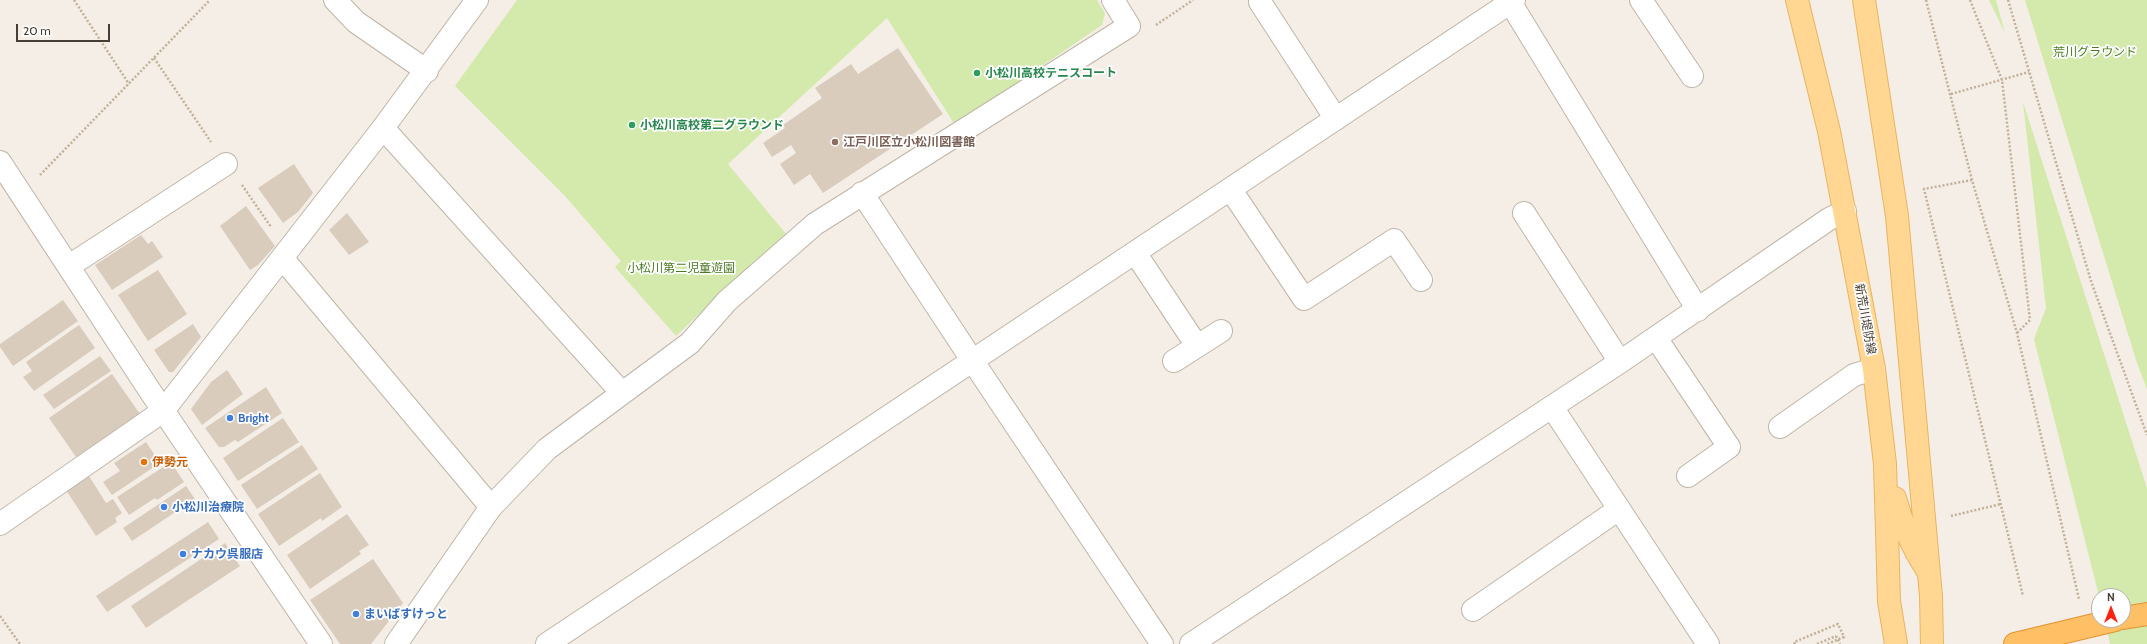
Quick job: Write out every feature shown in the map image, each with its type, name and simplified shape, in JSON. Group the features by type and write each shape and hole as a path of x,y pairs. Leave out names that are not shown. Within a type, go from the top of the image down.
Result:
{"highway":[{"path":"2131,617 2147,614"},
{"path":"2015,644 2091,625"}],"main road":[{"name":"新荒川堤防線","path":"1797,0 1829,131 1874,369 1886,464 1889,601 1895,643"},
{"path":"1864,0 1896,216 1929,573 1932,644"},
{"path":"1886,464 1902,526 1912,547 1929,573"}],"street":[{"path":"335,0 356,22 427,71"},
{"path":"0,524 163,411 284,259 427,71 477,0"},
{"path":"396,644 491,508 547,449 690,343 727,301 816,224 862,193 1129,26 1113,0"},
{"path":"1641,0 1692,76"},
{"path":"547,644 972,360 1136,254 1512,1 1698,310"},
{"path":"1260,2 1336,119"},
{"path":"384,128 622,393"},
{"path":"69,266 226,164"},
{"path":"2,170 21,195 69,266 163,411 321,644"},
{"path":"1231,190 1304,299 1394,240 1421,280"},
{"path":"862,193 1162,644"},
{"path":"1192,644 1698,310 1829,219 1845,211"},
{"path":"1524,213 1620,362"},
{"path":"1136,254 1197,346"},
{"path":"284,259 491,508"},
{"path":"1174,361 1221,331"},
{"path":"1656,338 1729,447 1688,476"},
{"path":"1780,427 1854,375 1874,369"},
{"path":"1552,407 1708,644"},
{"path":"1473,610 1619,508"}],"path":[{"path":"74,0 128,84"},
{"path":"21,195 210,0"},
{"path":"1129,26 1149,30 1193,0"},
{"path":"1926,0 1972,180 2017,333 2049,465 2079,599"},
{"path":"1970,0 2002,80 2030,320 2017,333"},
{"path":"2008,0 2091,281 2147,434"},
{"path":"1951,94 2029,72"},
{"path":"1972,180 1924,189 2023,596"},
{"path":"1947,517 2001,504"},
{"path":"0,616 20,644"},
{"path":"1796,644 1794,642 1838,624 1844,637 1827,644"},
{"path":"1816,644 1836,636 1840,644"}],"green space":[{"name":"小松川高校第二グラウンド","path":"517,0 1097,0 1105,13 1102,25 955,125 887,18 728,164 786,234 755,261 676,336 615,267 621,261 565,196 455,86"},
{"path":"1989,0 1996,0 2005,33"},
{"name":"荒川グラウンド","path":"2025,0 2147,0 2147,389 2137,363"},
{"path":"2023,102 2147,488 2147,644 2110,644 2107,628 2131,628 2131,588 2097,588 2034,339 2046,308"}],"building":[{"path":"898,48 943,114 823,193 810,174 794,185 780,164 796,153 791,145 772,157 763,143 785,128 783,125 822,98 815,88 851,64 858,74"},
{"path":"294,164 313,193 298,212 283,223 258,188"},
{"path":"246,206 275,246 258,265 250,270 220,226"},
{"path":"347,213 369,242 349,255 329,230"},
{"path":"141,235 148,244 152,241 163,257 112,290 95,265"},
{"path":"158,270 187,314 148,341 118,295"},
{"path":"63,300 78,321 13,366 0,347 0,344"},
{"path":"193,324 201,337 173,372 169,372 154,350"},
{"path":"79,325 95,348 34,391 23,377 32,371 26,362"},
{"path":"100,356 111,371 54,409 43,395"},
{"path":"227,370 243,394 202,425 191,409 211,382"},
{"path":"112,374 140,414 76,457 49,418"},
{"path":"266,387 282,413 238,442 235,440 224,447 219,447 205,428"},
{"path":"283,418 299,442 238,481 223,458"},
{"path":"146,442 160,463 112,495 103,482 120,471 114,463"},
{"path":"302,445 318,469 257,509 241,485"},
{"path":"171,462 184,482 157,500 155,498 129,515 117,497"},
{"path":"320,473 342,507 322,521 321,518 279,546 258,514"},
{"path":"89,476 106,503 113,499 122,513 115,518 117,522 96,536 66,490"},
{"path":"186,486 195,499 132,541 123,528"},
{"path":"347,514 369,545 359,551 361,554 310,589 287,555"},
{"path":"208,522 219,539 107,612 96,596"},
{"path":"225,543 240,566 146,628 131,606"},
{"path":"373,559 403,603 371,644 340,644 310,600"}],"place":[{"name":"小松川高校テニスコート","path":"977,73"},
{"name":"小松川高校第二グラウンド","path":"632,125"},
{"name":"江戸川区立小松川図書館","path":"835,142"},
{"name":"Bright","path":"230,418"},
{"name":"伊勢元","path":"144,462"},
{"name":"小松川治療院","path":"164,507"},
{"name":"ナカウ呉服店","path":"183,554"},
{"name":"まいばすけっと","path":"356,614"}],"park label":[{"name":"小松川第二児童遊園","path":"681,268"}]}
